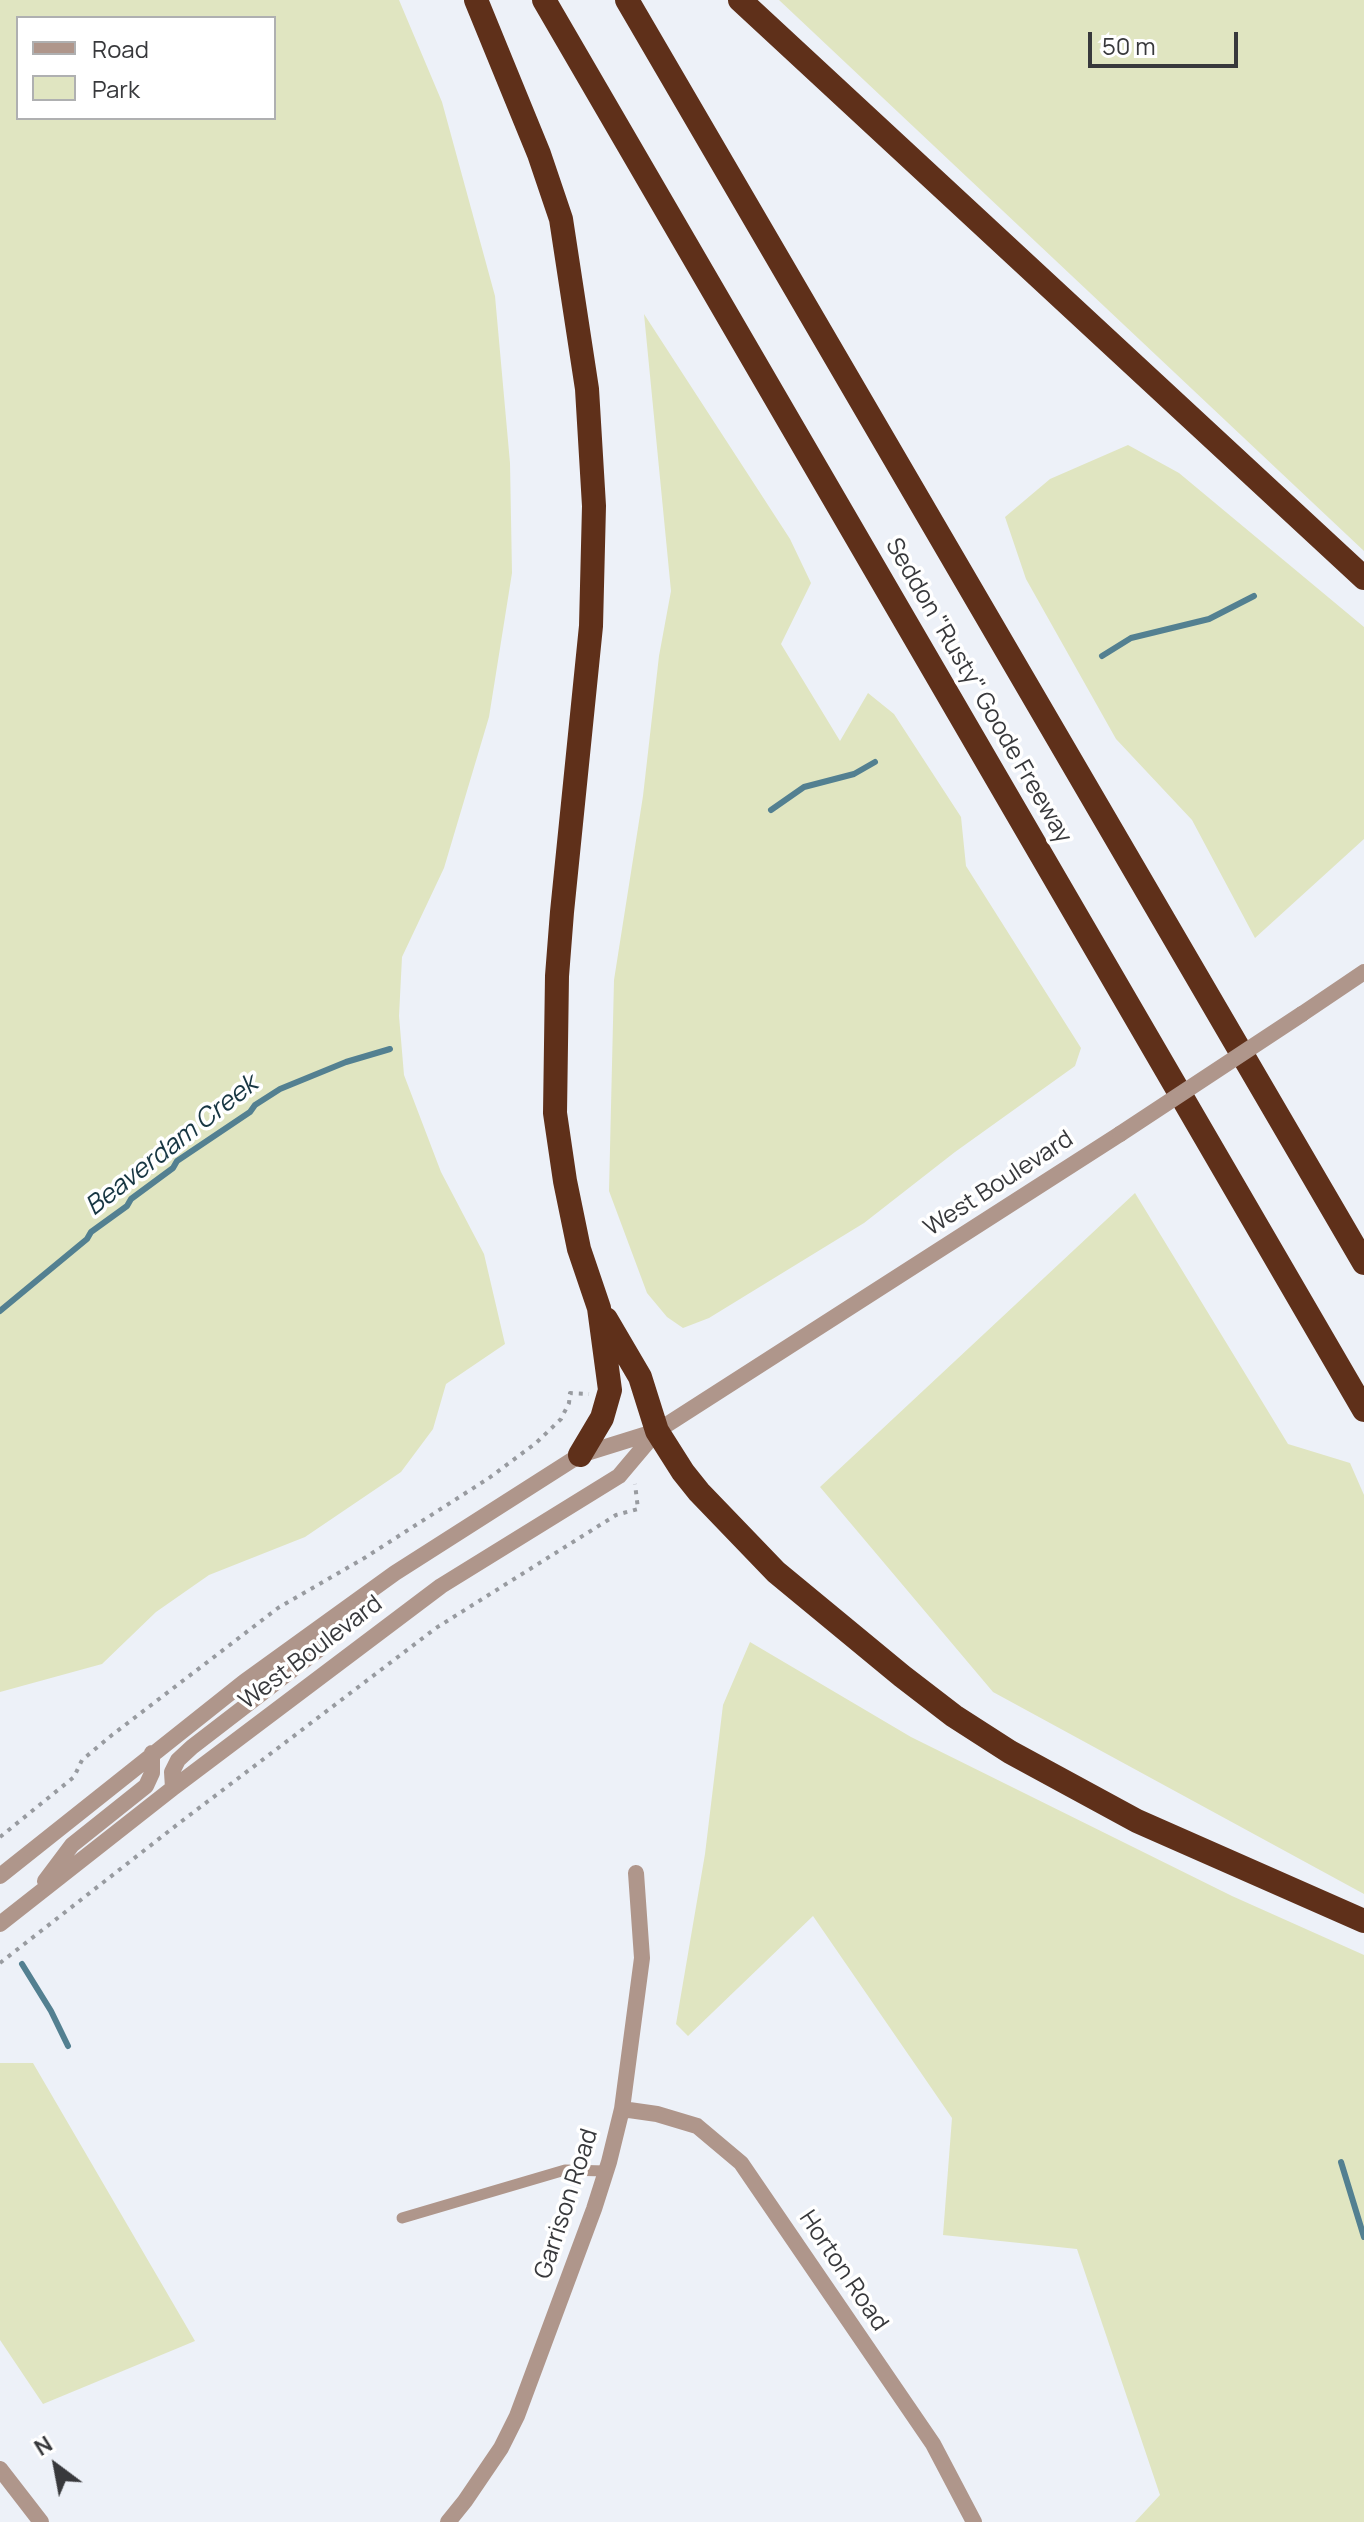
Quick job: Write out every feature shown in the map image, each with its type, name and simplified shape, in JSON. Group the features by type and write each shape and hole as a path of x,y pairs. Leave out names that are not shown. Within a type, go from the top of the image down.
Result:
{"highway":[{"path":"476,0 539,154 561,219 587,389 594,506 591,626 559,944 555,1113 579,1249 599,1308 610,1390 602,1418 580,1455"},
{"name":"Seddon \"Rusty\" Goode Freeway","path":"544,0 1364,1410"},
{"name":"Seddon \"Rusty\" Goode Freeway","path":"627,0 1364,1263"},
{"path":"740,0 1364,578"},
{"path":"599,1308 640,1377 657,1431 683,1472 776,1572 822,1612 954,1716 1010,1752 1137,1821 1364,1921"}],"street":[{"name":"West Boulevard","path":"0,1876 244,1682 383,1581 580,1455 657,1431 1120,1134 1364,972"},
{"name":"West Boulevard","path":"0,1924 173,1788 441,1586 619,1476 657,1431"},
{"path":"173,1788 172,1772 178,1760 322,1647 383,1581"},
{"path":"31,1899 72,1845 146,1786 152,1773 152,1753"},
{"name":"Garrison Road","path":"448,2522 501,2448 517,2416 606,2171 622,2109 642,1958 636,1873"},
{"name":"Horton Road","path":"622,2109 657,2114 697,2126 741,2163 933,2444 974,2522"},
{"path":"0,2469 41,2522"}],"lane":[{"path":"402,2218 565,2170 606,2171"}],"path":[{"path":"0,1837 74,1777 82,1760 112,1735 278,1608 366,1557 489,1478 536,1443 561,1419 570,1393 588,1394"},
{"path":"0,1963 436,1628 616,1515 638,1509 636,1492"}],"green space":[{"path":"0,0 399,0 442,102 495,296 510,463 512,573 489,717 444,868 402,957 399,1016 404,1075 441,1172 484,1254 505,1344 446,1384 433,1429 401,1472 305,1537 209,1575 156,1612 102,1664 0,1692"},
{"path":"779,0 1364,0 1364,551"},
{"path":"644,314 790,539 811,583 781,644 840,741 868,693 894,714 961,817 966,866 1081,1048 1075,1066 955,1152 864,1223 709,1318 683,1328 667,1317 647,1293 609,1191 614,980 643,796 659,656 671,591"},
{"path":"1128,445 1179,473 1364,627 1364,839 1255,938 1192,820 1116,739 1026,579 1005,517 1050,479"},
{"path":"1135,1193 1288,1444 1350,1463 1364,1495 1364,1894 993,1692 820,1487"},
{"path":"750,1642 911,1737 1232,1896 1364,1955 1364,2522 1135,2522 1160,2495 1077,2249 943,2235 952,2118 813,1916 688,2036 676,2024 705,1854 723,1705"},
{"path":"0,2063 33,2063 195,2341 43,2404 0,2340"}],"waterway":[{"name":"Beaverdam Creek","path":"1102,656 1131,638 1209,619 1254,596"},
{"name":"Beaverdam Creek","path":"771,810 804,787 854,774 875,762"},
{"name":"Beaverdam Creek","path":"0,1311 87,1239 91,1232 173,1168 177,1161 250,1112 255,1105 280,1089 346,1062 390,1049"},
{"path":"22,1964 68,2046"},
{"path":"1341,2162 1364,2237"}]}
